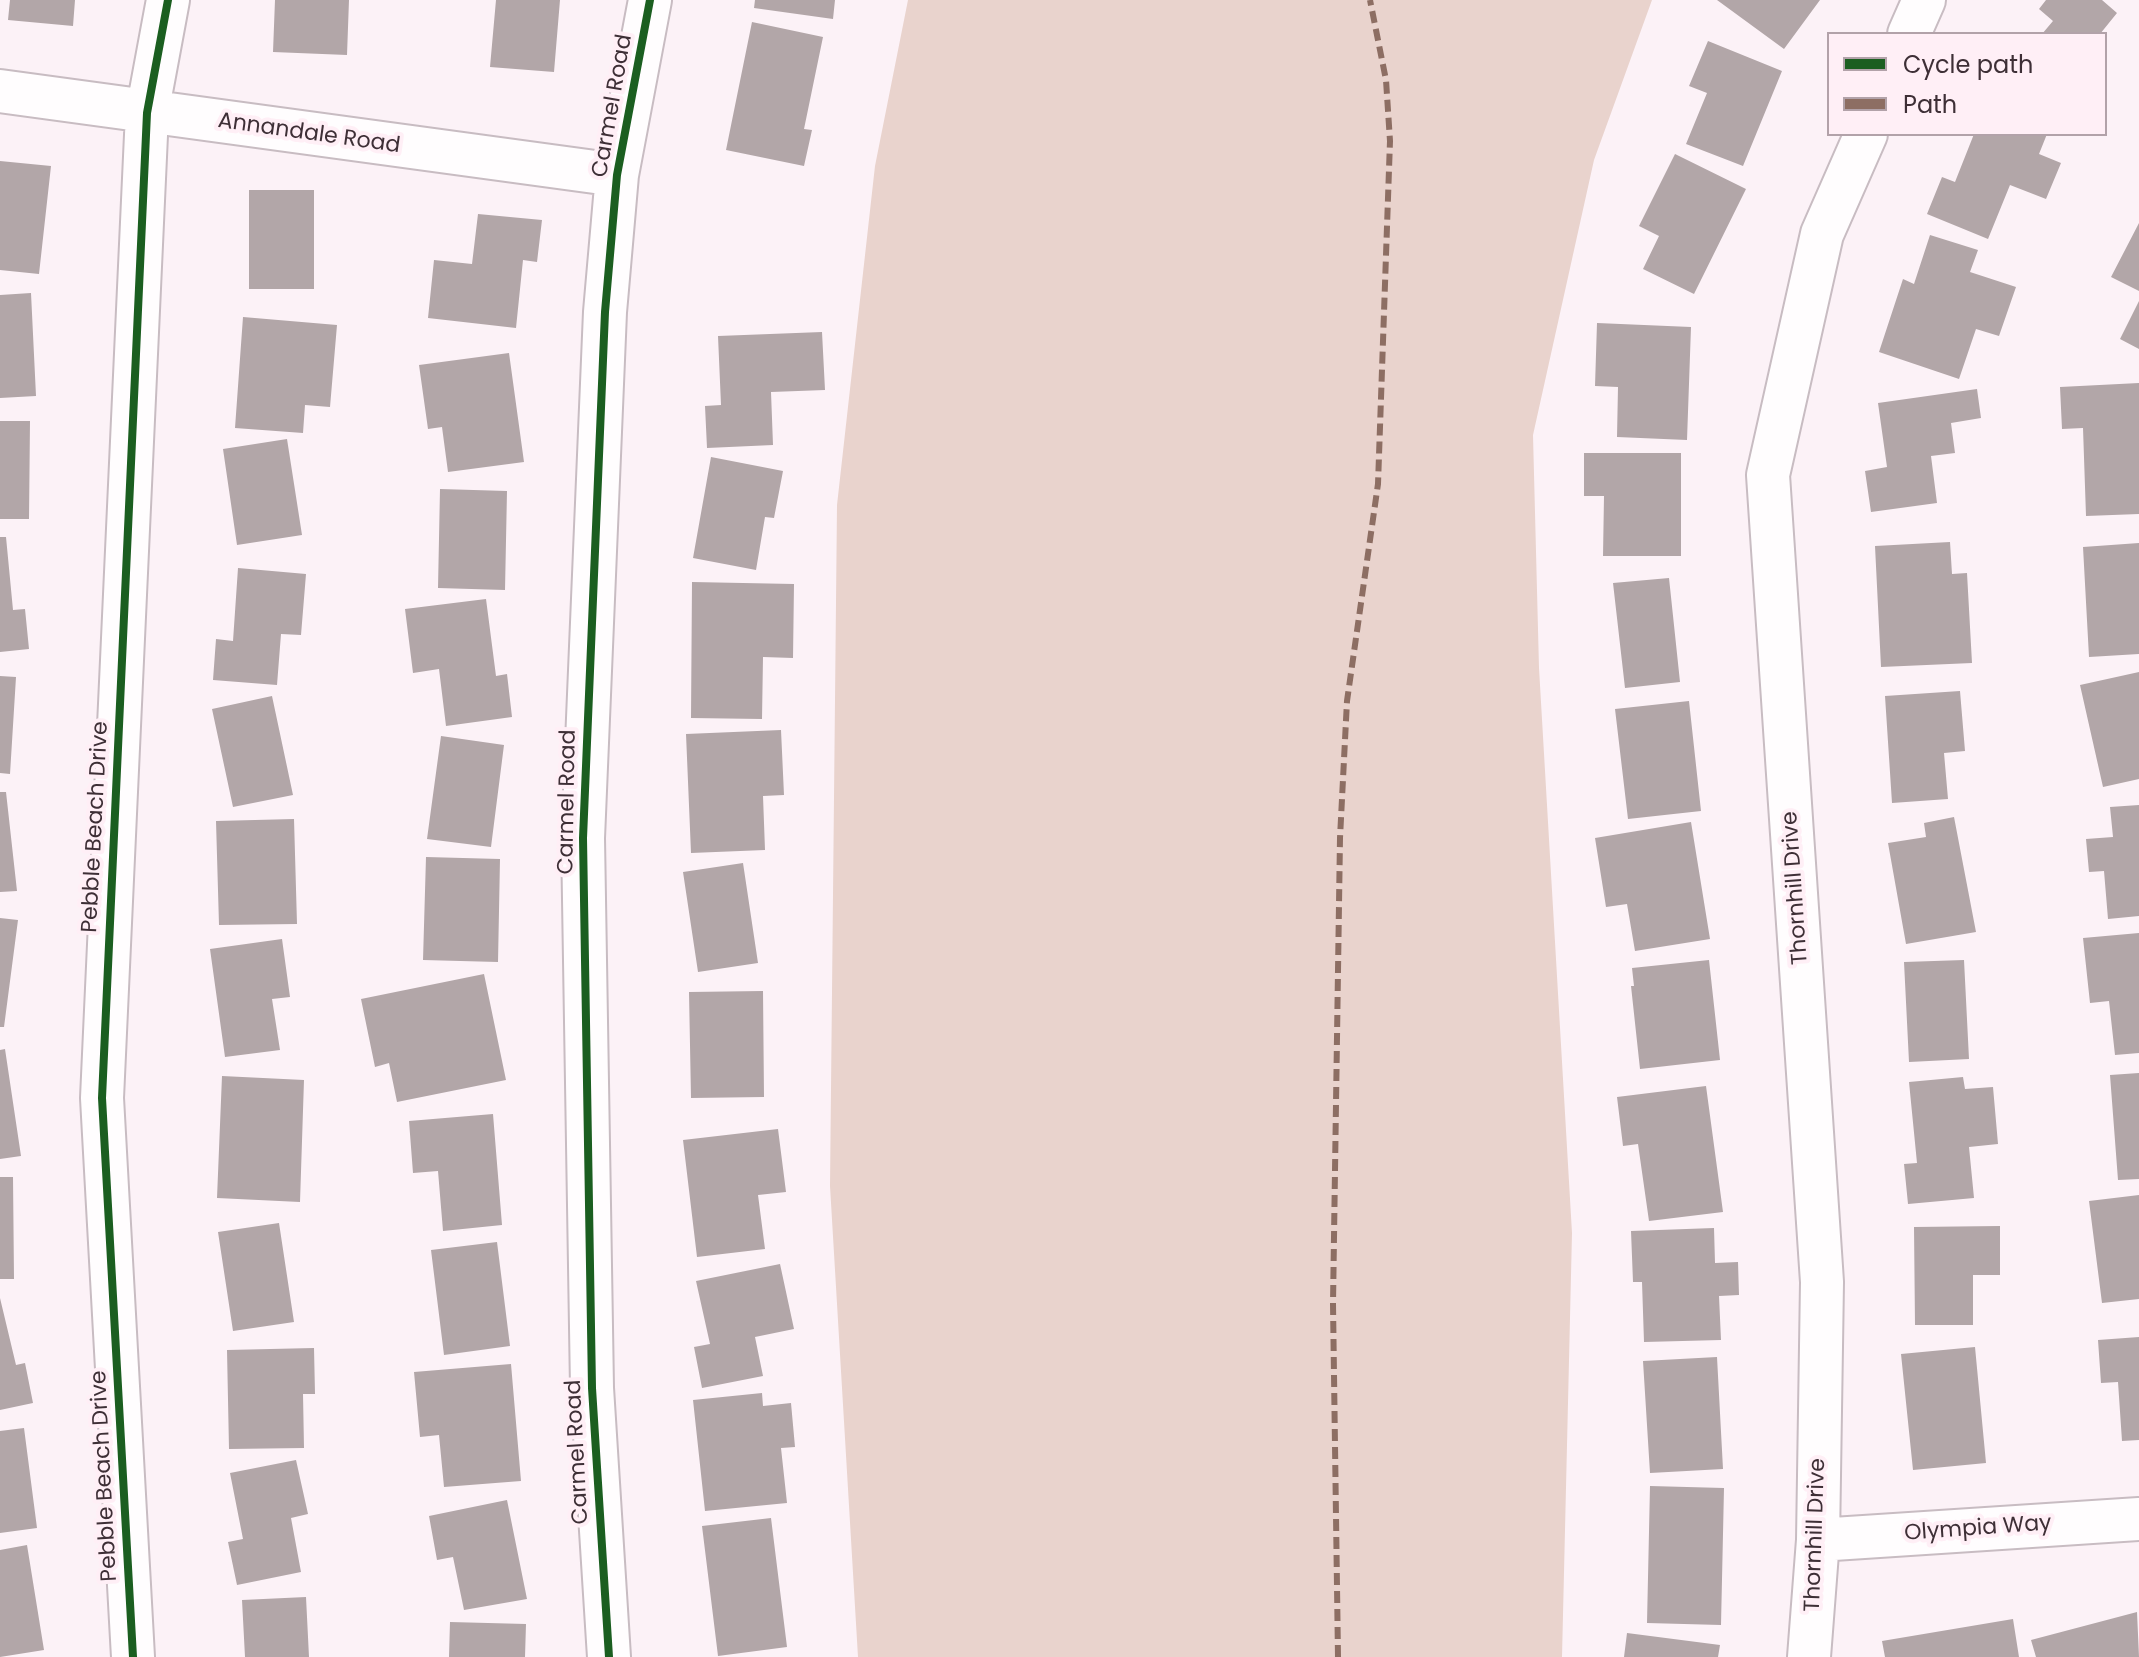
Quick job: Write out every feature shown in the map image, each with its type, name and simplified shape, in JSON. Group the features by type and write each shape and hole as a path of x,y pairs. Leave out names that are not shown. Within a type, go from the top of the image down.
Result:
{"street":[{"name":"Pebble Beach Drive","path":"133,1657 102,1098 147,113 168,0"},
{"name":"Carmel Road","path":"609,1657 592,1388 583,838 605,312 617,175 650,0"},
{"path":"1910,32 1924,0"},
{"name":"Annandale Road","path":"0,91 617,175"},
{"name":"Thornhill Drive","path":"1809,1657 1818,1540 1822,1282 1768,475 1822,234 1865,136"},
{"name":"Olympia Way","path":"1818,1540 2139,1519"}],"shaded area":[{"path":"908,0 1652,0 1594,160 1533,435 1539,668 1572,1233 1562,1657 858,1657 830,1186 837,505 875,166"}],"building":[{"path":"10,0 75,0 73,26 8,20"},
{"path":"275,0 349,0 347,55 273,52"},
{"path":"496,0 560,0 554,72 490,67"},
{"path":"755,0 835,0 833,19 754,8"},
{"path":"1717,0 1820,0 1784,49"},
{"path":"2046,0 2102,0 2117,13 2102,32 2044,32 2053,21 2039,9"},
{"path":"752,22 823,37 804,129 812,130 804,166 726,150"},
{"path":"1708,41 1782,71 1743,166 1686,144 1707,93 1689,86"},
{"path":"1973,136 2046,136 2039,154 2061,163 2046,199 2010,185 1988,239 1927,214 1942,177 1955,182"},
{"path":"1675,154 1746,189 1694,294 1643,269 1659,236 1639,226"},
{"path":"0,161 51,166 39,274 0,270"},
{"path":"249,190 314,190 314,289 249,289"},
{"path":"478,214 542,220 537,262 523,260 516,328 428,318 434,260 472,264"},
{"path":"2139,223 2139,291 2111,277"},
{"path":"1930,235 1978,250 1970,272 2016,287 1999,336 1976,329 1959,379 1879,352 1903,279 1914,284"},
{"path":"31,293 36,396 0,398 0,295"},
{"path":"2139,301 2139,349 2120,339"},
{"path":"243,317 337,325 330,407 305,405 303,433 235,428"},
{"path":"1597,323 1691,327 1687,440 1617,437 1618,387 1595,386"},
{"path":"822,332 825,390 771,392 773,445 707,448 705,406 721,405 718,336"},
{"path":"509,353 524,462 448,472 442,427 428,429 419,365"},
{"path":"2139,383 2139,514 2086,516 2083,428 2062,429 2060,387"},
{"path":"1977,389 1981,418 1951,423 1955,453 1931,456 1937,503 1871,512 1865,471 1887,467 1878,403"},
{"path":"0,421 30,421 29,519 0,519"},
{"path":"287,439 302,535 237,545 223,449"},
{"path":"1584,453 1681,453 1681,556 1603,556 1604,496 1584,496"},
{"path":"711,457 783,471 774,518 765,517 756,570 693,558"},
{"path":"440,489 507,491 505,590 438,588"},
{"path":"0,537 6,537 13,610 25,609 29,649 0,652"},
{"path":"1950,542 1952,574 1967,573 1972,663 1881,667 1875,546"},
{"path":"2139,543 2139,654 2089,657 2083,547"},
{"path":"238,568 306,574 301,635 281,634 277,685 213,680 216,639 233,641"},
{"path":"1669,578 1680,682 1625,688 1613,583"},
{"path":"692,582 794,584 793,658 763,657 762,719 691,718"},
{"path":"486,599 496,676 507,674 512,717 446,726 439,669 413,673 405,609"},
{"path":"2139,672 2139,779 2103,787 2080,685"},
{"path":"0,676 16,677 10,774 0,773"},
{"path":"1960,691 1965,751 1944,753 1948,799 1892,803 1885,696"},
{"path":"272,696 293,795 233,807 212,709"},
{"path":"1689,701 1701,811 1628,819 1615,709"},
{"path":"781,730 784,795 763,796 765,850 691,853 686,734"},
{"path":"441,736 504,745 491,847 427,839"},
{"path":"0,792 6,792 17,891 0,892"},
{"path":"2139,805 2139,916 2108,919 2104,871 2089,872 2086,839 2113,837 2110,807"},
{"path":"1954,817 1976,932 1906,944 1888,843 1926,837 1924,823"},
{"path":"294,819 297,924 219,925 216,821"},
{"path":"1691,822 1710,939 1635,951 1627,904 1606,907 1595,838"},
{"path":"426,857 500,859 498,962 423,960"},
{"path":"743,863 758,963 698,972 683,872"},
{"path":"0,918 18,920 4,1027 0,1027"},
{"path":"2139,933 2139,1053 2115,1055 2109,1001 2090,1003 2083,938"},
{"path":"282,939 290,997 272,999 280,1050 225,1057 210,949"},
{"path":"1709,960 1720,1060 1640,1069 1631,986 1634,986 1632,968"},
{"path":"1964,960 1969,1059 1909,1062 1904,962"},
{"path":"484,974 506,1080 397,1102 389,1063 375,1067 361,999"},
{"path":"763,991 764,1097 691,1098 689,992"},
{"path":"5,1049 21,1156 0,1159 0,1050"},
{"path":"2139,1073 2139,1179 2118,1180 2110,1075"},
{"path":"222,1076 304,1080 300,1202 217,1198"},
{"path":"1963,1077 1965,1089 1993,1087 1998,1144 1969,1147 1974,1198 1908,1204 1904,1164 1917,1163 1909,1082"},
{"path":"1706,1086 1723,1212 1649,1221 1638,1144 1623,1146 1617,1097"},
{"path":"493,1114 502,1225 443,1231 438,1171 413,1173 409,1121"},
{"path":"778,1129 786,1192 758,1195 765,1249 697,1257 683,1140"},
{"path":"0,1177 13,1177 14,1279 0,1279"},
{"path":"2139,1195 2139,1299 2102,1303 2089,1201"},
{"path":"279,1223 294,1322 233,1331 218,1232"},
{"path":"2000,1226 2000,1275 1973,1275 1973,1325 1915,1325 1914,1227"},
{"path":"1714,1228 1715,1263 1738,1262 1739,1295 1719,1296 1721,1340 1644,1342 1642,1282 1633,1282 1631,1231"},
{"path":"497,1242 510,1346 444,1355 431,1250"},
{"path":"780,1264 794,1329 755,1337 763,1376 702,1388 694,1347 710,1344 696,1281"},
{"path":"0,1298 16,1365 25,1363 33,1403 0,1410"},
{"path":"2139,1337 2139,1440 2122,1441 2118,1382 2101,1383 2098,1340"},
{"path":"1975,1347 1986,1463 1913,1470 1901,1354"},
{"path":"314,1348 315,1394 303,1394 304,1448 229,1449 227,1350"},
{"path":"1717,1357 1723,1469 1650,1473 1643,1361"},
{"path":"511,1364 521,1481 444,1487 439,1435 420,1437 414,1372"},
{"path":"762,1393 763,1406 791,1403 795,1447 781,1448 787,1503 705,1511 693,1400"},
{"path":"24,1428 37,1528 0,1533 0,1431"},
{"path":"296,1460 308,1514 291,1518 301,1572 237,1585 228,1542 243,1539 230,1473"},
{"path":"1650,1486 1724,1488 1721,1625 1647,1623"},
{"path":"507,1500 527,1599 464,1610 453,1557 437,1560 429,1516"},
{"path":"771,1518 787,1647 718,1656 702,1526"},
{"path":"27,1545 44,1650 0,1657 0,1550"},
{"path":"306,1597 309,1657 245,1657 242,1600"},
{"path":"2137,1612 2139,1657 2036,1657 2031,1640"},
{"path":"2013,1619 2019,1657 1885,1657 1882,1641"},
{"path":"450,1622 526,1624 525,1657 449,1657"},
{"path":"1627,1633 1720,1645 1718,1657 1624,1657"}],"marked path":[{"path":"1338,1657 1333,1304 1340,838 1347,701 1378,484 1390,141 1386,80 1370,0"}],"cycle path":[{"path":"133,1657 102,1098 147,113 168,0"},
{"path":"609,1657 592,1388 583,838 605,312 617,175 650,0"}]}
